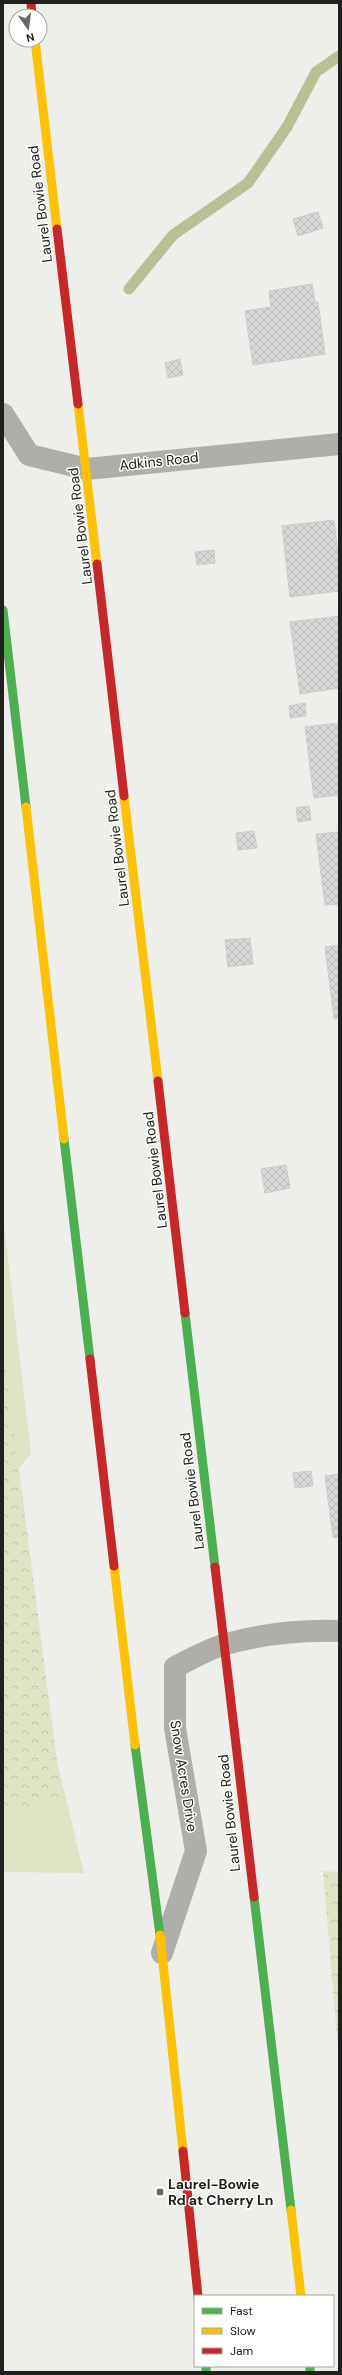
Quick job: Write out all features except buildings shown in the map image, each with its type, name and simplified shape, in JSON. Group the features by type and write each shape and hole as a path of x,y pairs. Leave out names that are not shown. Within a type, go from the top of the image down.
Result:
{"main road":[{"name":"Laurel Bowie Road","path":"36,48 87,469 301,2295"},
{"path":"3,610 129,1696 162,1953 198,2295"}],"street":[{"name":"Adkins Road","path":"3,414 29,455 87,469 339,444"},
{"name":"Snow Acres Drive","path":"162,1953 196,1851 175,1728 175,1666 224,1644 290,1632 339,1630"}],"green space":[{"path":"3,1216 31,1453 3,1489"},
{"path":"3,1347 62,1799 3,1812"},
{"path":"3,1541 84,1873 3,1872"},
{"path":"323,1871 339,1872 339,2059"}],"waterway":[{"path":"129,289 173,235 248,183 287,127 316,72 339,56"}],"traffic: fast":[{"path":"3,610 26,807"},
{"path":"64,1139 90,1359"},
{"path":"185,1313 215,1567"},
{"path":"135,1745 160,1935"},
{"path":"254,1897 291,2210"},
{"path":"206,2367 206,2372"},
{"path":"310,2367 310,2372"}],"traffic: slow":[{"path":"36,48 57,229"},
{"path":"78,404 97,564"},
{"path":"124,796 158,1081"},
{"path":"26,807 64,1139"},
{"path":"114,1566 135,1745"},
{"path":"160,1935 183,2151"},
{"path":"291,2210 301,2295"}],"traffic: jam":[{"path":"31,3 31,8"},
{"path":"57,229 78,404"},
{"path":"97,564 124,796"},
{"path":"158,1081 185,1313"},
{"path":"90,1359 114,1566"},
{"path":"215,1567 254,1897"},
{"path":"183,2151 198,2295"}],"place":[{"name":"Laurel-Bowie Rd at Cherry Ln","path":"160,2192"}]}
